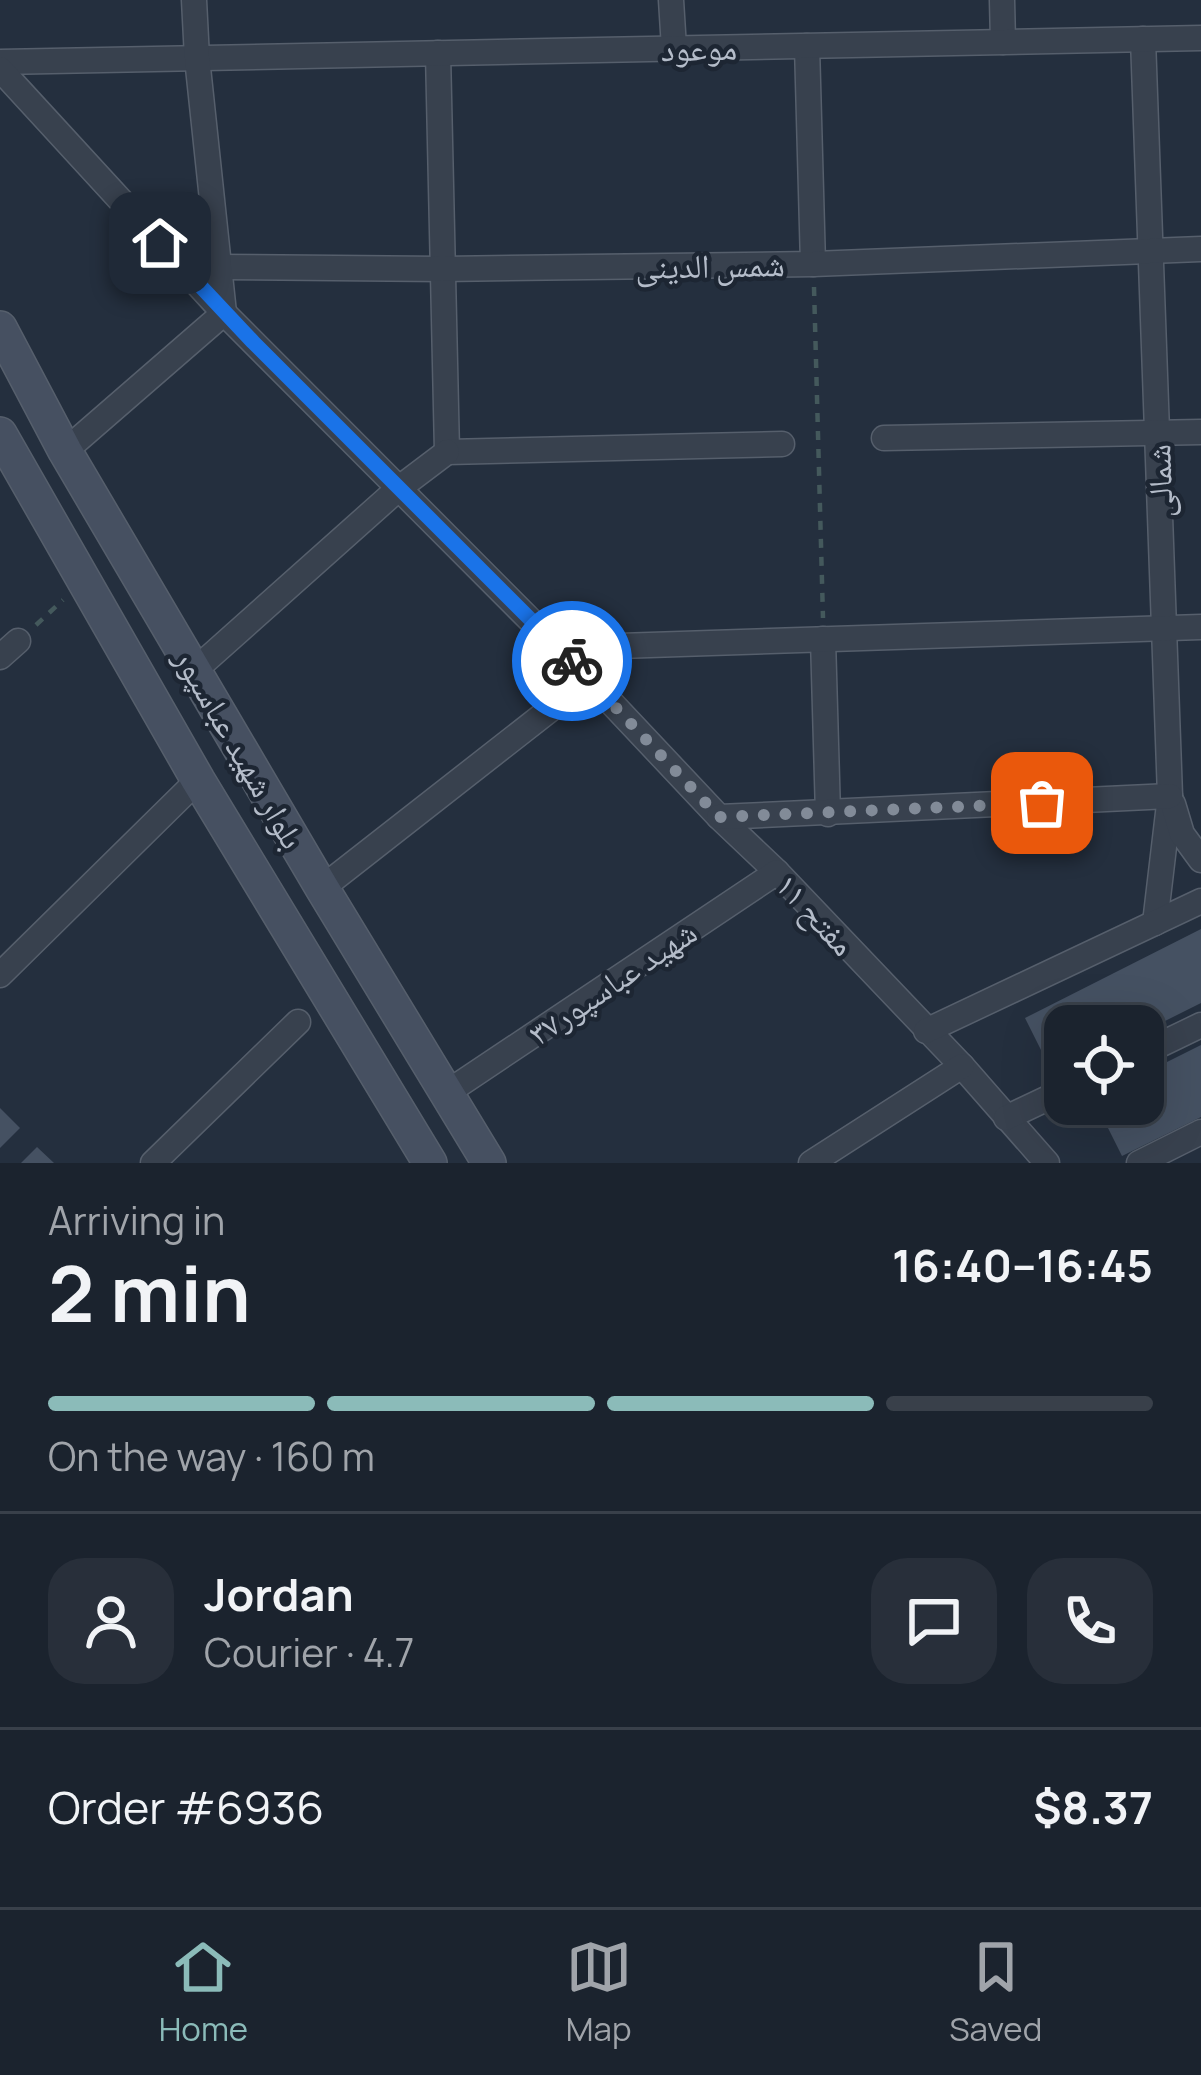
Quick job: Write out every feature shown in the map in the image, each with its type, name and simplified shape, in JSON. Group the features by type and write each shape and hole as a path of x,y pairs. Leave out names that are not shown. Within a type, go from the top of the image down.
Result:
{"main road":[{"name":"بلوار شهید عباسپور","path":"0,328 65,451 489,1163"},
{"name":"بلوار شهید عباسپور","path":"0,434 199,780 430,1163"}],"street":[{"path":"65,451 224,313 194,0"},
{"path":"671,0 674,48"},
{"path":"1002,0 1003,42"},
{"name":"موعود","path":"0,66 1201,38"},
{"name":"شمالی","path":"1143,39 1170,796 1155,923"},
{"path":"807,46 813,264"},
{"path":"438,53 447,452"},
{"name":"مفتح ۱۱","path":"0,66 224,313 777,872 962,1066 1047,1163"},
{"name":"شمس الدینی","path":"219,267 813,264 1201,249"},
{"path":"884,438 1201,432"},
{"path":"195,670 398,489 447,452 782,444"},
{"path":"558,648 1201,627"},
{"path":"824,639 828,814"},
{"path":"322,888 589,679"},
{"path":"0,975 199,780"},
{"path":"719,817 1170,796 1182,834 1201,860"},
{"name":"شهید عباسپور۳۷","path":"448,1092 777,872"},
{"path":"926,1031 1201,901"},
{"path":"153,1163 298,1022"},
{"path":"1164,1043 1201,1025"},
{"path":"811,1163 962,1066"},
{"path":"1006,1118 1044,1100"},
{"path":"1139,1163 1201,1132"}],"path":[{"path":"813,264 824,639"},
{"path":"9,649 83,582"}],"building":[{"path":"1201,929 1201,1003 1164,1022 1164,1005 1051,1005"},
{"path":"1044,1008 1044,1056 1025,1018"},
{"path":"1201,1045 1201,1117 1122,1156 1106,1125 1164,1125 1164,1064"},
{"path":"0,1108 20,1128 0,1148"},
{"path":"37,1147 54,1163 21,1163"}],"way so far":[{"path":"572,661 719,817 1042,803"}],"route":[{"path":"160,243 572,661"}]}
